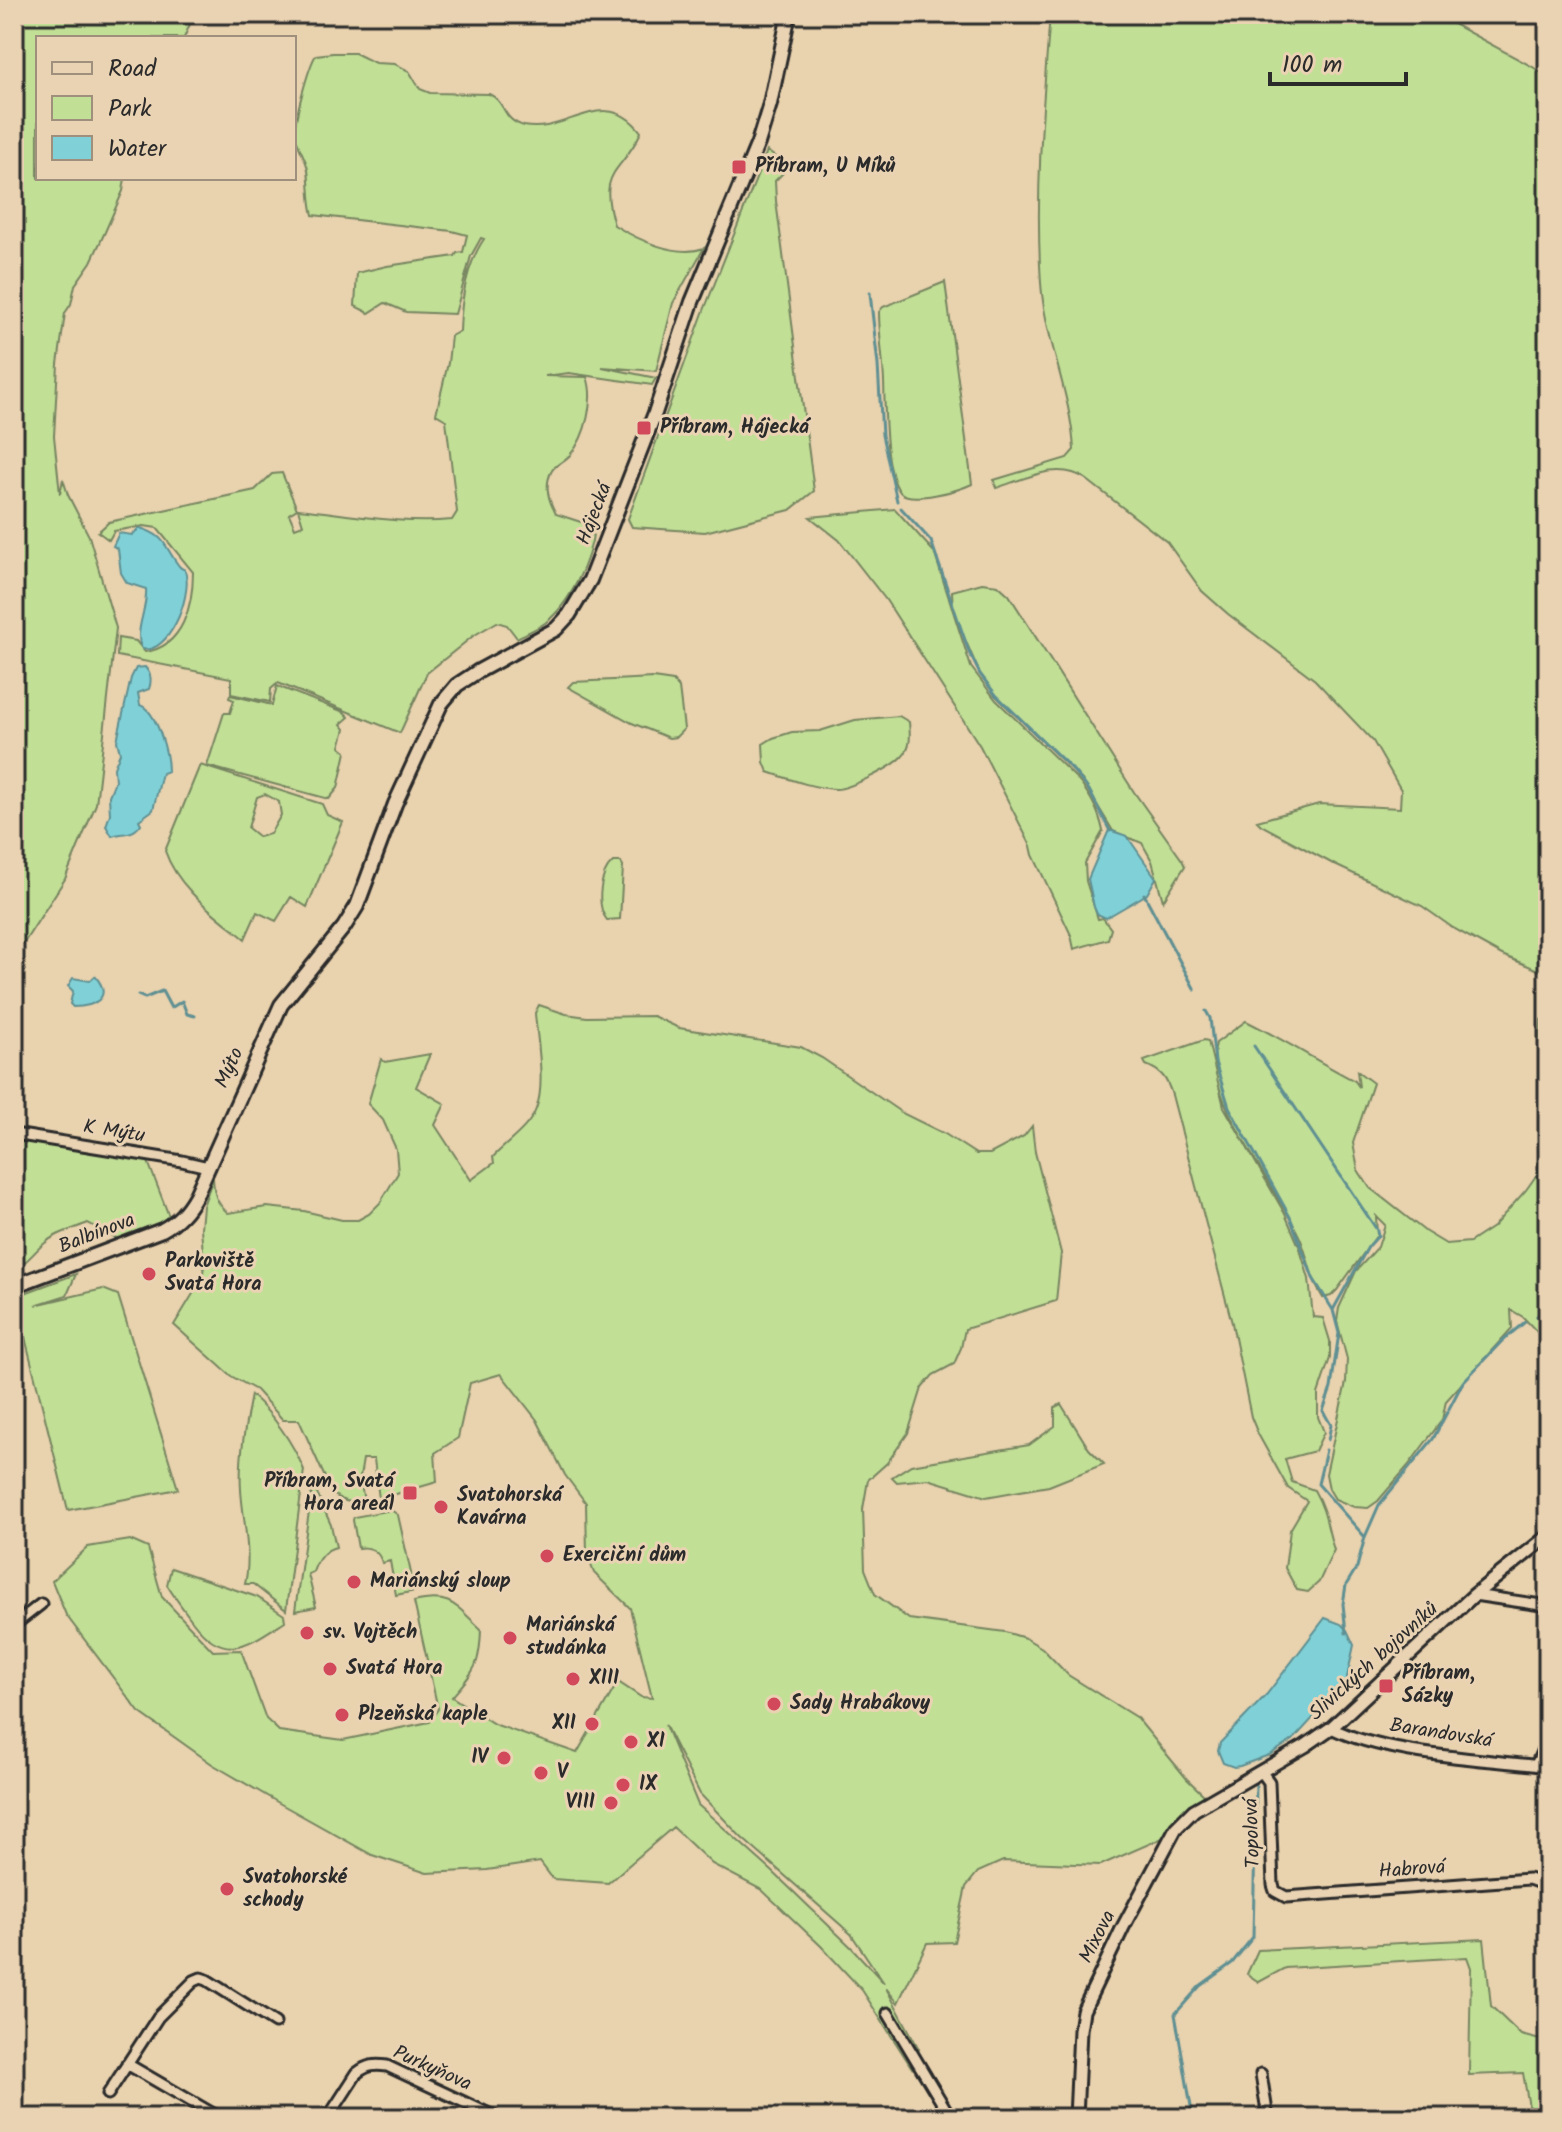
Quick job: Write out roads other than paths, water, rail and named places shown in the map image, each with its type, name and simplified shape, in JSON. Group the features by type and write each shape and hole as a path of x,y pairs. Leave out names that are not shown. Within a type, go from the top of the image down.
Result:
{"main road":[{"name":"Hájecká","path":"324,952 357,906 395,804 441,704 457,685 556,629 569,615 590,580 655,413 692,302 758,143 770,104 789,14"},
{"name":"Mýto","path":"187,1210 281,1005 324,952"},
{"name":"Balbínova","path":"14,1286 162,1230 187,1210"}],"street":[{"name":"K Mýtu","path":"14,1134 208,1167"},
{"name":"Slivických bojovníků","path":"1213,1798 1331,1728 1474,1595 1548,1536"},
{"path":"1474,1595 1548,1606"},
{"path":"14,1625 41,1604"},
{"name":"Barandovská","path":"1331,1728 1346,1735 1409,1750 1548,1767"},
{"path":"1536,1765 1548,1738"},
{"name":"Topolová","path":"1261,1771 1269,1782 1273,1885 1279,1895"},
{"name":"Mixova","path":"1076,2118 1080,2030 1091,1992 1176,1828 1194,1810 1213,1798"},
{"name":"Habrová","path":"1279,1895 1286,1897 1529,1879 1548,1886"},
{"path":"108,2094 158,2017 194,1981 201,1978 275,2023"},
{"path":"888,2013 951,2118"},
{"path":"127,2064 220,2118"},
{"name":"Purkyňova","path":"328,2118 357,2073 377,2064 498,2118"},
{"path":"1261,2074 1268,2118"}],"water":[{"path":"140,528 164,543 184,570 187,585 181,610 169,634 152,648 142,649 139,635 146,589 127,583 121,573 118,549 113,546 119,533 132,535"},
{"path":"145,667 150,683 149,689 138,693 140,705 152,715 156,724 164,744 168,771 162,773 153,810 139,820 141,824 138,828 112,836 106,826 110,814 109,796 115,781 114,768 120,753 117,741 131,678 136,668"},
{"path":"1109,830 1127,836 1156,878 1147,894 1106,918 1097,914 1088,879"},
{"path":"95,976 103,990 99,1000 73,1007 70,1004 73,991 68,986 73,978 90,981"},
{"path":"1325,1618 1341,1624 1354,1645 1346,1682 1293,1740 1269,1755 1240,1766 1223,1763 1218,1751 1220,1743 1267,1694"}],"waterway":[{"path":"870,293 882,435 897,501"},
{"path":"901,508 931,541 969,652 980,674 996,695 1072,769 1089,790 1110,831"},
{"path":"1144,894 1195,990"},
{"path":"138,995 145,998 162,991 171,1008 182,1001 187,1014 195,1016"},
{"path":"1206,1011 1210,1018 1215,1062 1229,1107 1290,1217 1313,1278 1333,1310 1339,1333 1331,1388 1323,1411 1331,1425 1328,1440"},
{"path":"1254,1046 1377,1230 1378,1236 1368,1247 1333,1310"},
{"path":"1537,1316 1548,1310"},
{"path":"1346,1633 1343,1604 1346,1585 1357,1567 1365,1537 1379,1505 1433,1439 1463,1382 1525,1322"},
{"path":"1326,1450 1318,1484 1364,1536"},
{"path":"1193,2118 1175,2014 1200,1986 1232,1963 1253,1937 1256,1785"}],"place":[{"name":"Příbram, U Míků","path":"739,167"},
{"name":"Příbram, Hájecká","path":"644,428"},
{"name":"Parkoviště Svatá Hora","path":"149,1274"},
{"name":"Příbram, Svatá Hora areál","path":"410,1493"},
{"name":"Svatohorská Kavárna","path":"441,1507"},
{"name":"Exerciční dům","path":"547,1556"},
{"name":"Mariánský sloup","path":"354,1582"},
{"name":"sv. Vojtěch","path":"307,1633"},
{"name":"Mariánská studánka","path":"510,1638"},
{"name":"Svatá Hora","path":"330,1669"},
{"name":"XIII","path":"573,1679"},
{"name":"Příbram, Sázky","path":"1386,1686"},
{"name":"Sady Hrabákovy","path":"774,1704"},
{"name":"Plzeňská kaple","path":"342,1715"},
{"name":"XII","path":"592,1724"},
{"name":"XI","path":"631,1742"},
{"name":"IV","path":"504,1758"},
{"name":"V","path":"541,1773"},
{"name":"IX","path":"623,1785"},
{"name":"VIII","path":"611,1803"},
{"name":"Svatohorské schody","path":"227,1889"}]}
